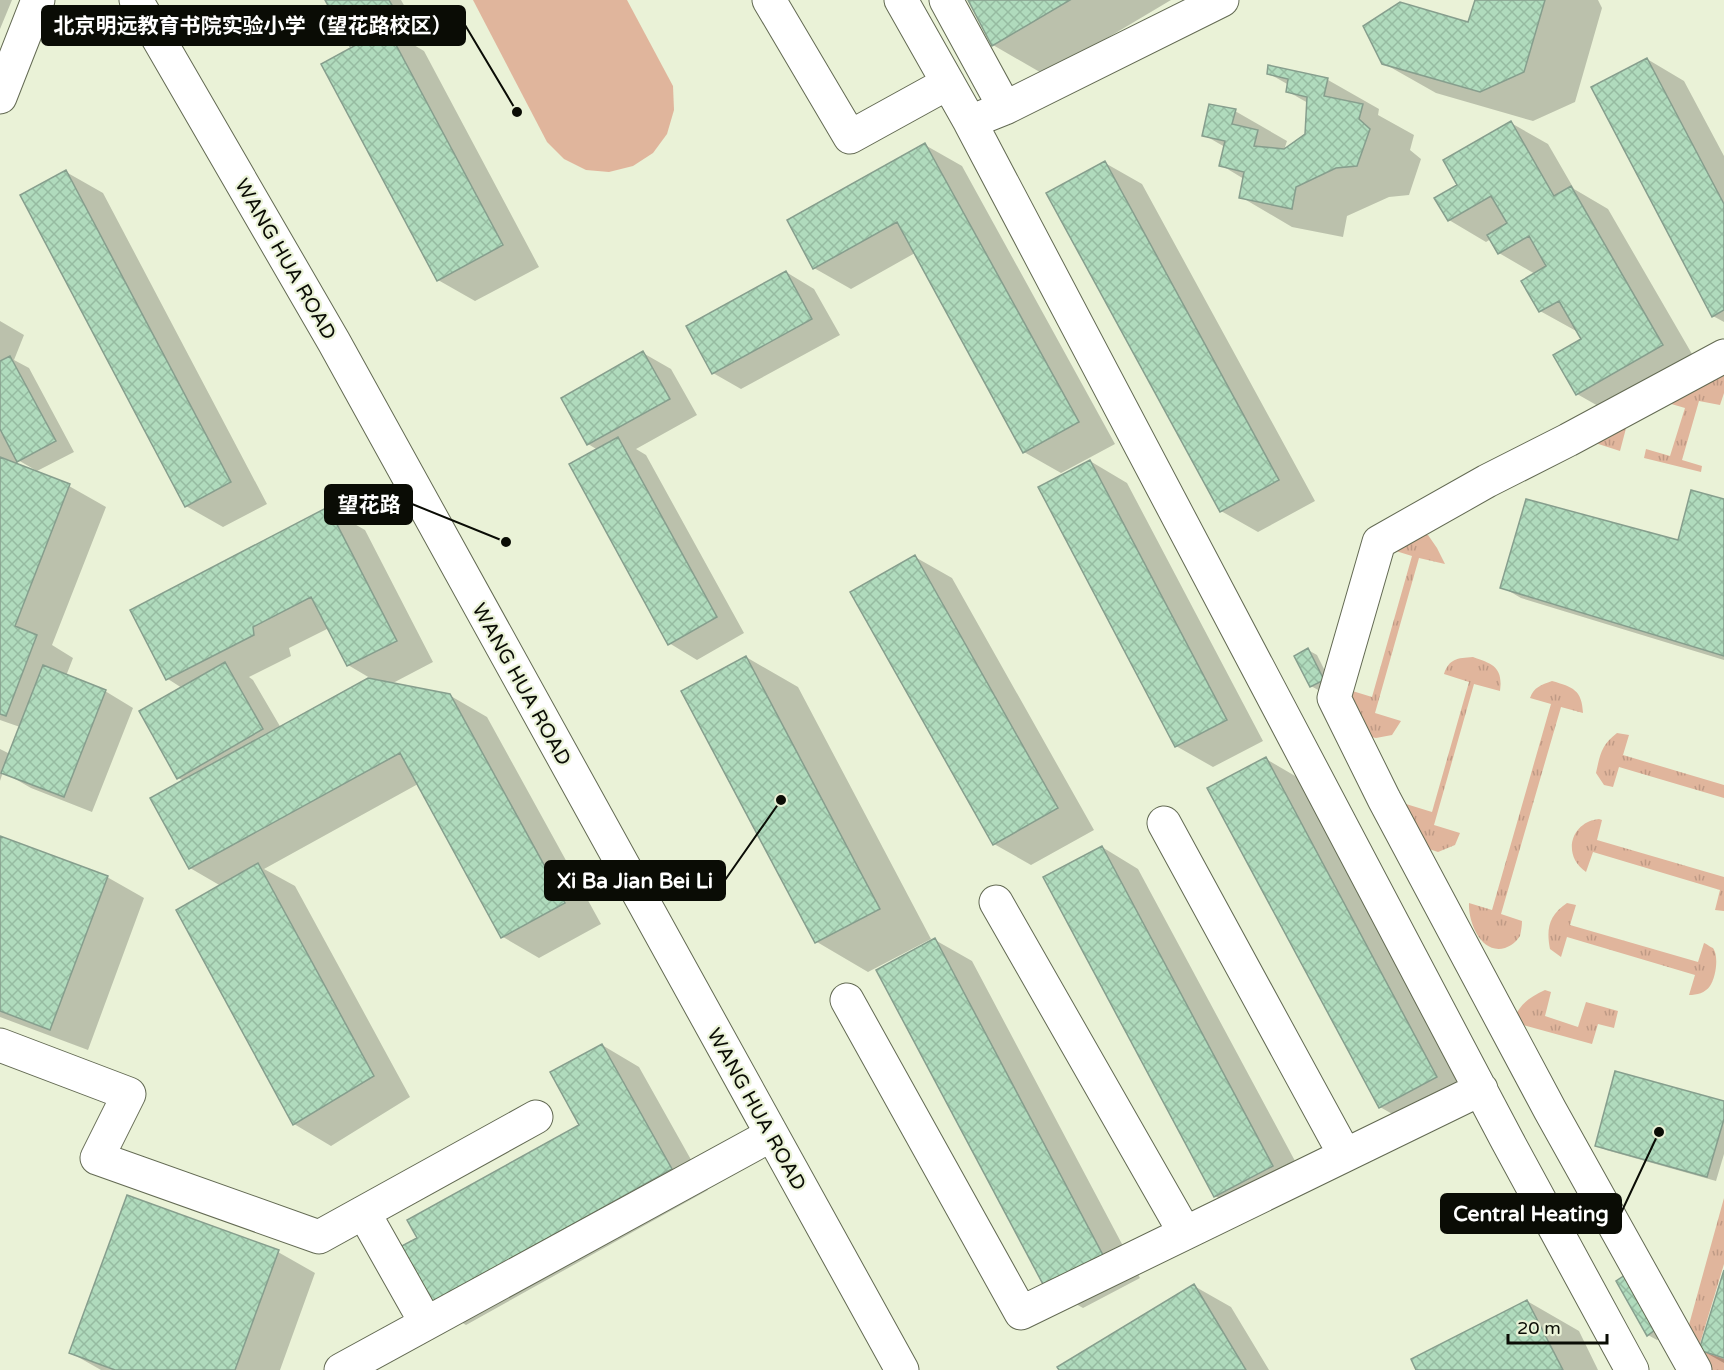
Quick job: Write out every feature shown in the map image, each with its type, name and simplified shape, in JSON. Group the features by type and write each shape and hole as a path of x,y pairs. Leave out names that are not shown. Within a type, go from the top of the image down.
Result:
{"street":[{"path":"0,97 38,0"},
{"name":"WANG HUA ROAD","path":"136,0 333,342 902,1370"},
{"path":"769,0 850,137 948,83"},
{"path":"901,0 970,123 1507,1140 1632,1370"},
{"path":"946,0 1005,108"},
{"path":"970,123 1005,108 1222,0"},
{"path":"1695,1370 1550,1110 1384,799 1334,698 1379,542 1487,481 1724,356"},
{"path":"1164,823 1345,1155"},
{"path":"996,902 1185,1233"},
{"path":"847,1000 1021,1313 1481,1089"},
{"path":"0,1045 129,1094 97,1158 319,1237 536,1117"},
{"path":"1507,1140 1548,1115"},
{"path":"341,1370 771,1135"},
{"path":"364,1213 426,1323"}],"green space":[{"path":"473,0 627,0 673,86 674,110 667,134 653,153 633,166 609,172 586,170 564,159 547,142"},
{"path":"1724,370 1724,393 1720,405 1699,401 1682,460 1702,466 1701,472 1644,458 1646,449 1670,456 1685,408 1661,401"},
{"path":"1629,417 1620,451 1586,440"},
{"path":"1406,533 1428,535 1445,564 1419,558 1375,713 1401,721 1392,735 1376,738 1367,736 1346,689 1372,697 1412,556 1386,548"},
{"path":"1473,657 1495,668 1500,677 1500,691 1474,684 1434,825 1460,833 1455,845 1438,852 1429,849 1407,814 1406,804 1432,812 1469,682 1444,674 1448,665 1454,660"},
{"path":"1552,681 1566,685 1578,694 1583,713 1561,707 1501,914 1522,921 1520,936 1509,946 1497,949 1489,947 1478,935 1471,919 1469,903 1492,910 1551,704 1530,698 1541,685"},
{"path":"1617,733 1629,735 1623,755 1724,785 1724,798 1619,767 1613,787 1604,785 1596,773 1599,761 1604,746"},
{"path":"1602,820 1597,840 1724,877 1724,911 1715,910 1720,890 1593,852 1586,872 1578,865 1574,857 1573,841 1581,826"},
{"path":"1567,903 1576,905 1570,925 1698,962 1704,943 1713,948 1716,967 1710,986 1701,993 1689,995 1695,975 1567,937 1561,957 1550,949 1548,935 1550,923 1556,912"},
{"path":"1545,990 1551,992 1545,1016 1578,1027 1586,1002 1618,1011 1614,1028 1598,1024 1592,1044 1516,1023 1514,1018 1523,1004"},
{"path":"1724,1198 1724,1264 1698,1350 1724,1359 1724,1370 1710,1370 1687,1332"}],"building":[{"path":"325,0 389,0 400,19 350,46"},
{"path":"968,0 1070,0 992,46"},
{"path":"1475,0 1545,0 1524,72 1480,92 1382,64 1363,26 1400,2 1468,22"},
{"path":"387,28 503,245 437,281 321,64"},
{"path":"1647,58 1724,204 1724,310 1712,317 1591,87"},
{"path":"1268,65 1328,78 1324,96 1363,104 1359,119 1370,129 1357,166 1336,168 1296,187 1292,209 1239,198 1244,172 1219,166 1225,141 1202,136 1209,104 1236,109 1232,124 1258,130 1254,146 1284,149 1305,134 1307,97 1286,92 1288,79 1267,74"},
{"path":"1511,121 1554,196 1571,186 1663,345 1576,395 1553,355 1581,339 1559,301 1539,312 1521,281 1546,266 1529,236 1498,254 1487,235 1507,223 1491,196 1448,221 1434,198 1457,185 1443,160"},
{"path":"925,143 1079,422 1023,453 897,222 813,269 787,220"},
{"path":"1105,161 1279,480 1220,512 1046,193"},
{"path":"66,170 231,482 185,507 20,195"},
{"path":"786,271 812,319 712,374 686,326"},
{"path":"643,351 670,399 587,445 561,398"},
{"path":"10,356 56,441 17,462 0,429 0,361"},
{"path":"618,437 717,617 668,645 569,464"},
{"path":"0,457 70,484 15,626 37,635 6,716 0,714"},
{"path":"1090,460 1227,720 1175,747 1038,487"},
{"path":"1691,490 1724,499 1724,656 1500,588 1526,499 1678,540"},
{"path":"328,507 397,641 347,666 311,597 253,627 254,635 166,680 130,610"},
{"path":"915,555 1058,808 993,845 850,592"},
{"path":"1308,648 1324,680 1310,687 1294,656"},
{"path":"746,656 880,909 815,943 681,691"},
{"path":"225,662 263,729 177,779 139,711"},
{"path":"43,665 106,690 64,797 1,773"},
{"path":"368,678 450,694 565,903 501,938 400,753 189,869 150,798"},
{"path":"1266,757 1437,1077 1379,1108 1207,788"},
{"path":"0,836 108,876 50,1030 0,1011"},
{"path":"1102,846 1273,1166 1214,1197 1043,877"},
{"path":"258,863 374,1076 293,1125 176,910"},
{"path":"935,938 1104,1257 1045,1288 876,970"},
{"path":"602,1044 672,1169 428,1305 396,1249 417,1238 407,1220 579,1125 550,1072"},
{"path":"1615,1071 1724,1101 1724,1119 1707,1177 1595,1146"},
{"path":"127,1195 279,1250 235,1370 115,1370 69,1353"},
{"path":"1724,1270 1724,1358 1699,1350"},
{"path":"1625,1275 1656,1329 1647,1336 1616,1281"},
{"path":"1194,1284 1246,1370 1059,1370 1057,1367"},
{"path":"1527,1300 1563,1370 1416,1370 1411,1359"}],"place":[{"name":"北京明远教育书院实验小学（望花路校区）","path":"517,112"},
{"name":"望花路","path":"506,542"},
{"name":"Xi Ba Jian Bei Li","path":"781,800"},
{"name":"Central Heating","path":"1659,1132"}]}
